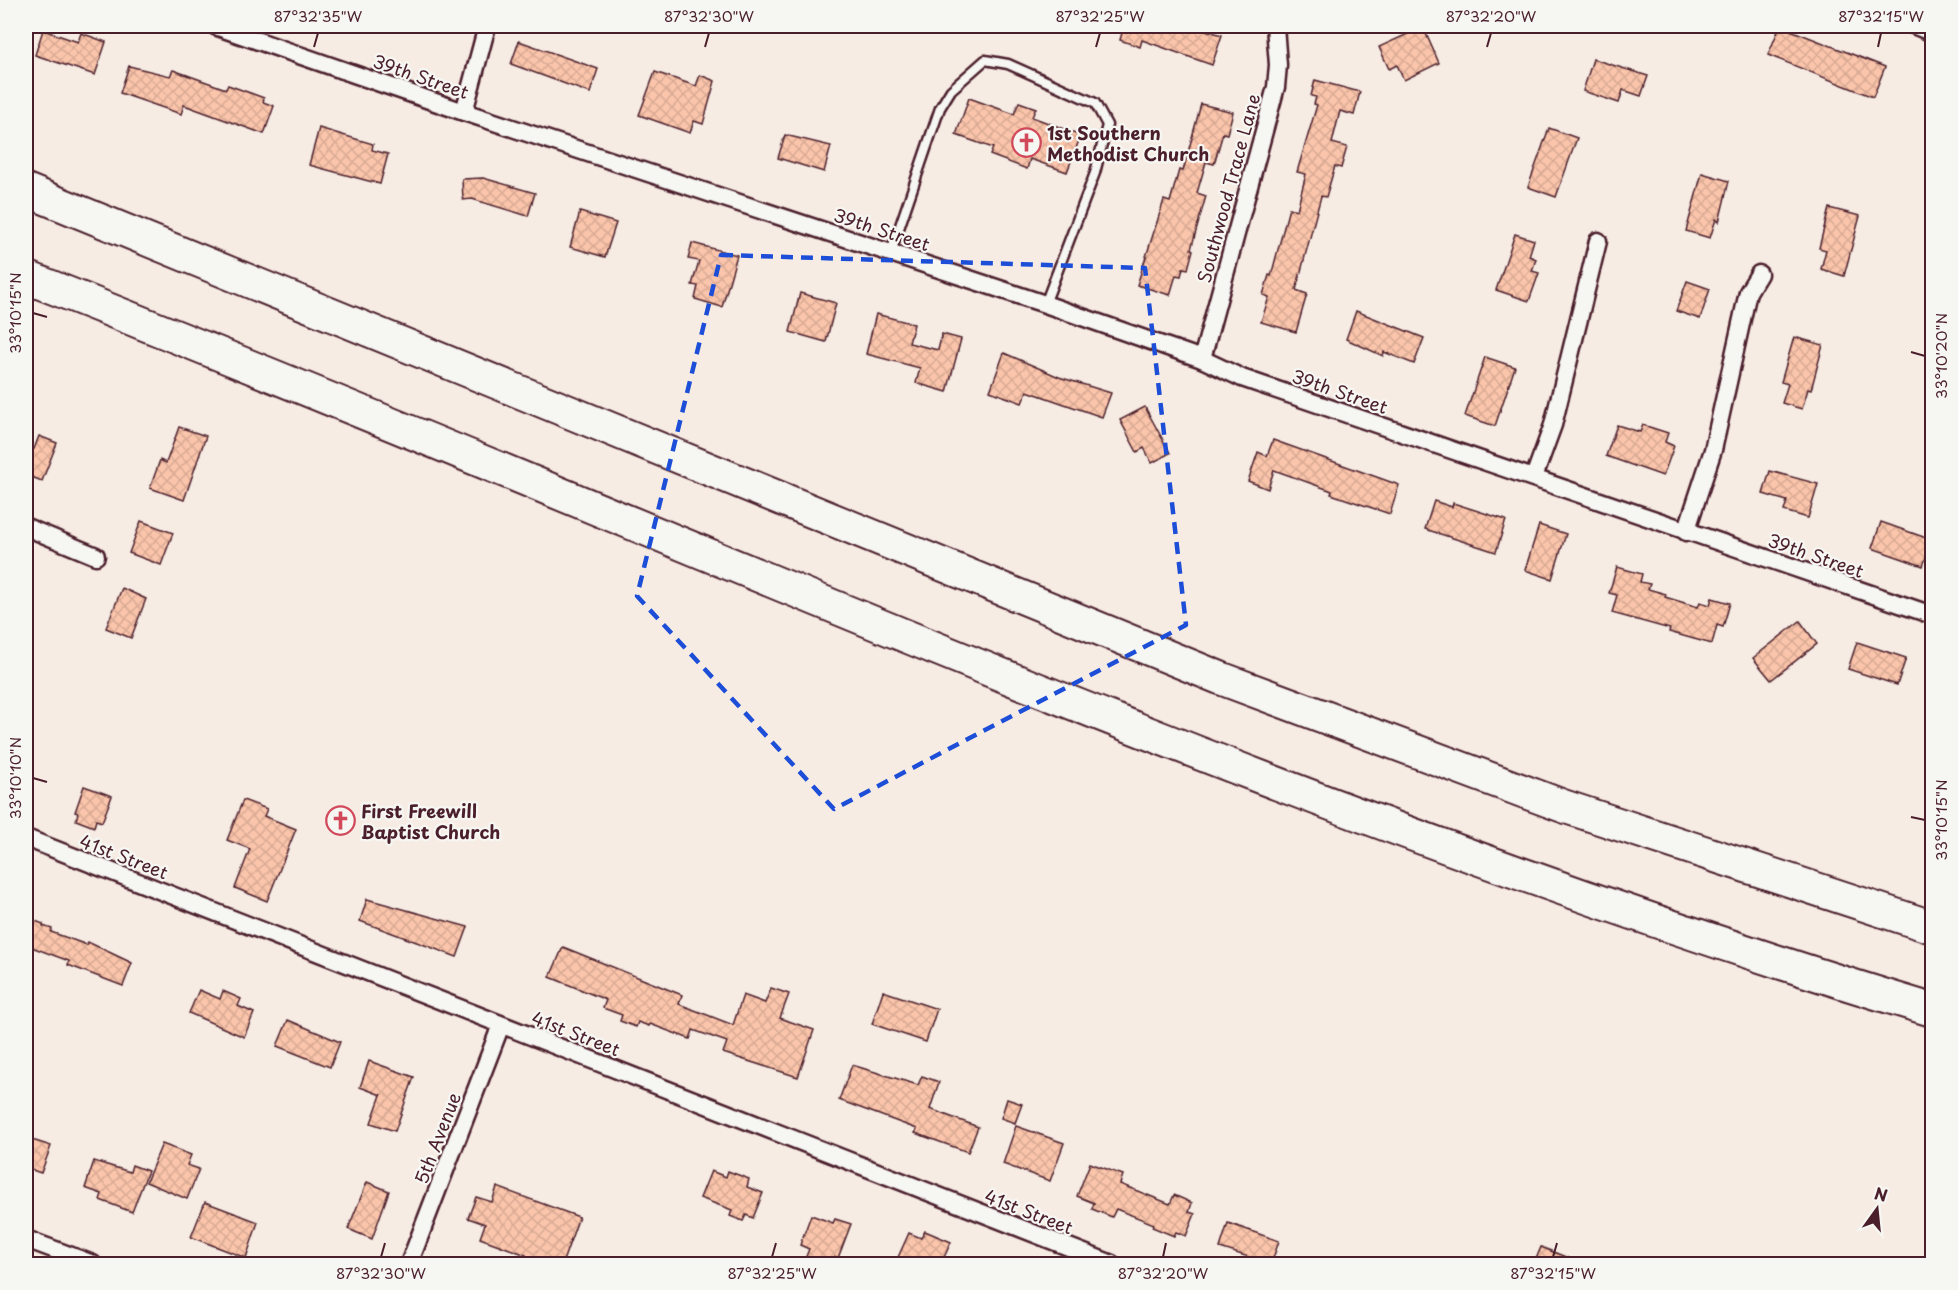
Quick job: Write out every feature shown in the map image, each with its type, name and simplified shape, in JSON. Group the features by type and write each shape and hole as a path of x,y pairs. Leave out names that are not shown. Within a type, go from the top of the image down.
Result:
{"highway":[{"path":"26,190 1231,682 1563,806 1932,927"},
{"path":"26,278 1174,743 1373,819 1639,915 1932,1010"}],"street":[{"name":"39th Street","path":"215,26 464,112 1045,304 1203,359 1242,378 1932,615"},
{"path":"464,112 487,26"},
{"name":"Southwood Trace Lane","path":"1203,359 1276,87 1278,65 1275,26"},
{"path":"1534,477 1553,425 1598,242"},
{"path":"1686,532 1713,450 1748,292 1759,274"},
{"path":"26,526 96,556"},
{"name":"41st Street","path":"26,838 1112,1264"},
{"name":"5th Avenue","path":"409,1264 501,1025"},
{"path":"26,1239 93,1264"}],"lane":[{"path":"1905,26 1932,37"},
{"path":"891,252 931,128 951,90 985,60 1008,64 1095,103 1107,125 1095,172 1045,304"}],"highlighted area":[{"path":"721,255 1145,268 1186,625 834,809 637,596"}],"building":[{"path":"1107,26 1193,26 1222,35 1212,65 1142,40 1140,47 1120,40 1122,33 1106,28"},
{"path":"1780,26 1885,67 1873,97 1768,55"},
{"path":"1423,27 1439,63 1404,80 1397,65 1389,69 1379,47"},
{"path":"43,30 78,42 81,33 106,42 95,75 35,55"},
{"path":"519,41 598,69 590,93 511,64"},
{"path":"1593,59 1648,76 1641,96 1623,90 1619,103 1583,91"},
{"path":"129,66 170,76 173,70 226,89 228,85 264,98 263,102 274,106 264,134 184,105 181,114 120,93"},
{"path":"655,72 696,86 700,75 715,81 703,124 694,121 690,133 639,115"},
{"path":"1315,80 1360,92 1354,115 1340,111 1332,143 1347,147 1341,168 1335,166 1326,197 1321,196 1296,290 1307,294 1296,332 1261,322 1269,297 1263,295 1269,275 1271,276 1289,208 1297,210 1306,174 1297,172 1317,105 1314,104 1316,97 1311,96"},
{"name":"1st Southern Methodist Church","path":"969,98 1014,114 1019,102 1036,108 1032,117 1081,135 1067,172 1030,159 1027,169 990,155 993,148 956,135"},
{"path":"1201,104 1233,112 1227,134 1223,133 1214,164 1206,162 1197,193 1206,196 1191,249 1193,250 1188,269 1183,268 1181,276 1176,275 1170,295 1137,285 1164,200 1170,202 1179,170 1183,171"},
{"path":"319,128 373,144 372,150 388,154 380,184 309,165"},
{"path":"1549,128 1577,138 1556,197 1528,187"},
{"path":"785,135 831,146 824,172 778,158"},
{"path":"1702,173 1729,181 1719,222 1716,219 1710,238 1686,231"},
{"path":"483,178 535,193 528,216 472,199 463,200 462,179"},
{"path":"1829,208 1860,216 1844,276 1821,269 1826,250 1819,248"},
{"path":"580,212 616,223 605,257 570,247"},
{"path":"1515,234 1534,240 1529,256 1536,259 1532,271 1539,273 1529,301 1496,290"},
{"path":"692,243 737,255 722,307 695,299 698,286 692,285 699,261 688,259"},
{"path":"1687,281 1710,289 1700,319 1676,311"},
{"path":"800,293 836,303 826,342 790,332"},
{"path":"1356,311 1424,338 1414,364 1384,352 1383,356 1346,339"},
{"path":"876,314 914,324 909,343 938,350 942,334 961,339 947,392 916,383 920,368 866,354"},
{"path":"1794,337 1823,345 1811,390 1808,389 1802,409 1782,403 1788,384 1781,382"},
{"path":"1004,353 1059,377 1111,393 1102,417 1027,391 1022,403 990,391"},
{"path":"1485,357 1515,367 1495,426 1465,416"},
{"path":"1145,407 1170,453 1152,463 1144,448 1137,452 1120,420"},
{"path":"1617,425 1640,432 1643,425 1668,433 1665,442 1674,446 1663,476 1606,456"},
{"path":"179,427 206,436 184,500 150,488 160,460 166,463"},
{"path":"39,436 57,443 42,481 26,475 26,446 34,449"},
{"path":"1273,440 1399,485 1390,514 1331,494 1332,491 1274,470 1268,489 1248,481 1258,452 1267,456"},
{"path":"1770,471 1818,484 1808,518 1784,511 1787,501 1763,494"},
{"path":"1434,501 1452,507 1453,503 1506,520 1496,552 1425,529"},
{"path":"141,521 173,533 161,565 129,553"},
{"path":"1881,522 1932,540 1923,566 1872,548"},
{"path":"1539,525 1566,534 1552,579 1525,570"},
{"path":"1617,567 1642,574 1640,582 1650,584 1648,589 1666,594 1665,597 1698,607 1700,602 1710,605 1712,598 1730,603 1723,627 1717,625 1712,644 1669,632 1670,629 1612,613 1617,595 1609,593"},
{"path":"122,588 146,599 131,638 106,628"},
{"path":"1800,621 1817,644 1771,680 1753,658"},
{"path":"1857,642 1906,658 1897,685 1848,669"},
{"path":"84,786 112,796 102,822 96,820 94,827 76,820 78,813 75,812"},
{"path":"243,800 267,809 264,816 296,829 267,901 235,888 250,849 227,840"},
{"path":"367,899 468,927 457,957 360,921"},
{"path":"26,917 52,929 51,932 87,945 88,942 132,963 123,986 68,965 69,961 26,945"},
{"path":"563,947 682,995 679,1004 733,1025 743,995 765,1003 771,988 789,994 780,1018 814,1030 798,1077 723,1053 727,1042 693,1030 690,1039 650,1024 649,1026 638,1022 636,1027 620,1021 622,1015 603,1008 606,1000 550,977"},
{"path":"199,990 220,999 223,991 241,999 238,1006 254,1013 244,1037 189,1013"},
{"path":"883,991 937,1009 926,1042 872,1024"},
{"path":"288,1020 340,1042 330,1067 277,1046"},
{"path":"369,1061 414,1077 395,1131 371,1123 381,1095 360,1087"},
{"path":"852,1065 918,1085 922,1076 939,1082 930,1109 978,1127 968,1152 915,1133 917,1129 839,1100"},
{"path":"1007,1099 1022,1104 1015,1123 1001,1118"},
{"path":"1016,1126 1064,1143 1050,1181 1003,1164"},
{"path":"26,1138 51,1146 41,1173 26,1168"},
{"path":"162,1144 191,1155 187,1165 199,1169 187,1199 146,1182"},
{"path":"94,1161 130,1172 132,1165 148,1171 132,1212 100,1200 102,1194 85,1188"},
{"path":"1090,1163 1123,1175 1120,1184 1170,1204 1174,1195 1192,1203 1189,1212 1195,1214 1186,1236 1176,1232 1174,1236 1152,1227 1154,1224 1116,1209 1112,1217 1092,1209 1094,1203 1077,1196"},
{"path":"711,1171 726,1177 728,1171 749,1179 747,1187 763,1193 753,1218 746,1215 743,1221 730,1216 732,1210 700,1198"},
{"path":"367,1182 389,1191 372,1239 348,1229"},
{"path":"497,1187 579,1217 562,1264 522,1264 526,1255 480,1238 485,1224 468,1218 476,1197 492,1202"},
{"path":"205,1202 258,1222 246,1258 191,1237"},
{"path":"811,1215 833,1223 835,1219 851,1224 838,1258 835,1257 832,1264 803,1264 809,1249 800,1245"},
{"path":"1228,1223 1279,1241 1271,1264 1220,1248"},
{"path":"925,1231 951,1242 941,1264 895,1264 909,1233 921,1238"},
{"path":"1541,1247 1583,1264 1534,1264"}],"place":[{"name":"1st Southern Methodist Church","path":"1026,142"},
{"name":"First Freewill Baptist Church","path":"340,820"}]}
